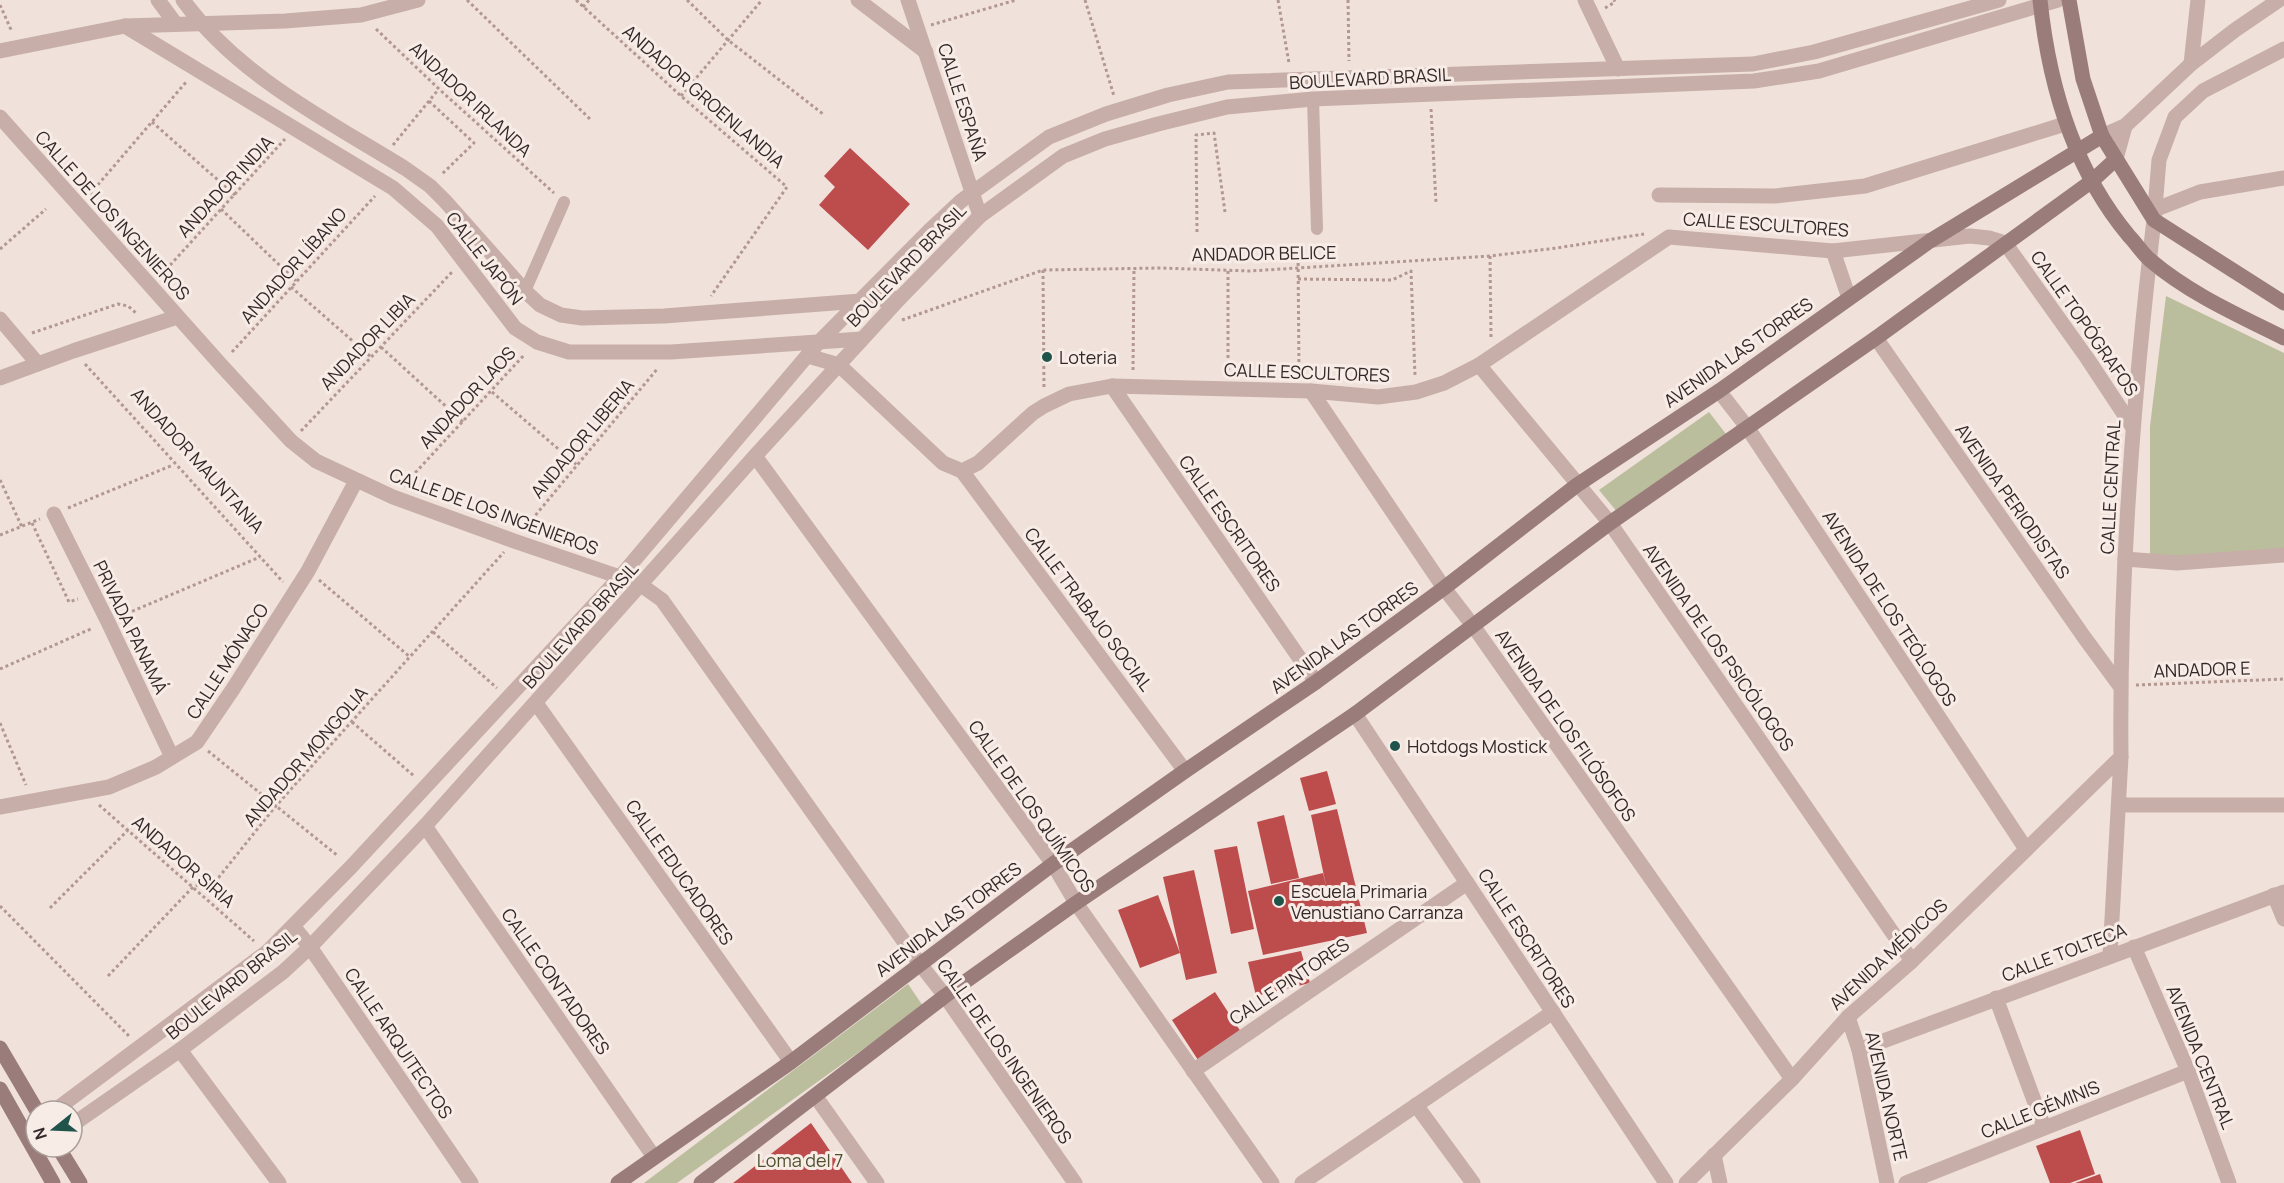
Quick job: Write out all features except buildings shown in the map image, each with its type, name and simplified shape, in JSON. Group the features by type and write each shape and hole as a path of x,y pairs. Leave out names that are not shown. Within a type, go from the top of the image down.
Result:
{"main road":[{"path":"2069,0 2084,79 2102,136 2154,215 2284,303"},
{"path":"2040,2 2053,80 2065,124 2092,181 2115,219 2149,259 2208,300 2284,338"},
{"name":"AVENIDA LAS TORRES","path":"618,1183 791,1062 1053,864 1316,682 1444,588 1577,485 1719,391 1930,242 2102,136"},
{"path":"701,1183 945,996 1076,903 1355,714 1610,523 1876,338 2092,181 2116,159"},
{"path":"0,1048 30,1099"},
{"path":"1,1094 24,1120"},
{"path":"41,1159 53,1183"},
{"path":"65,1159 80,1183"}],"street":[{"path":"158,0 175,23"},
{"name":"CALLE JAPÓN","path":"183,0 221,46 253,72 430,186 467,224 525,291 540,305 561,315 582,318 699,313 900,298"},
{"path":"0,51 125,26 361,15 418,0"},
{"path":"858,0 926,52"},
{"name":"CALLE ESPAÑA","path":"908,0 980,216"},
{"path":"1585,0 1618,69"},
{"name":"BOULEVARD BRASIL","path":"70,1099 267,952 351,867 620,577 818,344 929,231 972,192 1049,137 1119,110 1168,95 1228,82 1753,64 1815,52 1999,0"},
{"name":"BOULEVARD BRASIL","path":"84,1117 180,1050 283,972 310,947 537,703 755,456 900,298 980,216 1063,156 1105,139 1227,107 1313,99 1754,81 1819,71 2040,2 2058,0"},
{"path":"2191,64 2199,0"},
{"path":"2102,136 2125,126 2191,64 2279,0"},
{"name":"CALLE JAPÓN","path":"125,26 386,184 437,226 515,328 537,342 569,352 671,352 818,344 862,339"},
{"name":"CALLE CENTRAL","path":"2121,757 2120,686 2132,426 2159,160 2175,117 2203,91 2284,49"},
{"path":"1313,99 1317,229"},
{"name":"CALLE DE LOS INGENIEROS","path":"0,117 220,365 291,441 316,461 393,497 642,585 662,600 945,996 1075,1183"},
{"path":"1659,195 1775,196 1865,186 2065,124"},
{"path":"2116,159 2125,126"},
{"path":"2154,215 2200,192 2284,178"},
{"path":"525,291 564,202"},
{"name":"CALLE ESCULTORES","path":"962,471 978,463 1033,413 1044,406 1069,394 1112,386 1305,391 1378,398 1416,392 1444,383 1485,361 1669,237 1833,251 1970,236 2005,243"},
{"name":"CALLE TOPÓGRAFOS","path":"2005,243 2087,358 2132,426"},
{"path":"1833,251 1849,298"},
{"path":"0,378 177,317"},
{"path":"0,319 38,364"},
{"name":"AVENIDA PERIODISTAS","path":"1876,338 2120,686"},
{"path":"808,356 839,365 943,463 962,471"},
{"name":"AVENIDA DE LOS PSICÓLOGOS","path":"1485,361 1577,485 1610,523 1912,961"},
{"name":"CALLE ESCRITORES","path":"1112,386 1316,682"},
{"name":"AVENIDA DE LOS FILÓSOFOS","path":"1305,391 1792,1079"},
{"name":"AVENIDA DE LOS TEÓLOGOS","path":"1719,391 1747,427 2026,849"},
{"name":"CALLE DE LOS QUÍMICOS","path":"755,456 1053,864 1076,903 1272,1183"},
{"name":"CALLE TRABAJO SOCIAL","path":"962,471 1185,771"},
{"name":"CALLE MÓNACO","path":"0,807 109,787 156,767 197,742 294,594 356,481"},
{"name":"PRIVADA PANAMÁ","path":"54,514 108,621 172,757"},
{"path":"2126,559 2177,563 2284,555"},
{"name":"CALLE EDUCADORES","path":"537,703 791,1062"},
{"name":"CALLE ESCRITORES","path":"1355,714 1666,1183"},
{"path":"2110,955 2121,757"},
{"name":"AVENIDA MÉDICOS","path":"1686,1183 1792,1079 1848,1017 1912,961 2121,757"},
{"path":"2120,805 2284,805"},
{"name":"CALLE CONTADORES","path":"425,826 654,1157"},
{"name":"CALLE PINTORES","path":"1193,1071 1467,883"},
{"path":"2279,893 2284,919"},
{"name":"CALLE TOLTECA","path":"1859,1050 2279,893"},
{"name":"CALLE ARQUITECTOS","path":"293,926 310,947 471,1183"},
{"name":"AVENIDA CENTRAL","path":"2134,946 2188,1071 2229,1183"},
{"path":"1996,998 2044,1127"},
{"path":"1302,1183 1553,1012"},
{"name":"AVENIDA NORTE","path":"1848,1017 1859,1050 1887,1183"},
{"path":"180,1050 279,1183"},
{"name":"CALLE GÉMINIS","path":"1906,1183 2188,1071"},
{"path":"816,1097 877,1183"},
{"path":"1416,1106 1473,1183"},
{"path":"1714,1155 1720,1183"}],"path":[{"path":"467,0 590,119"},
{"name":"ANDADOR GROENLANDIA","path":"576,0 681,96 788,188 699,313"},
{"path":"583,7 589,0"},
{"path":"687,0 728,40 823,114"},
{"path":"681,96 762,0"},
{"path":"918,29 1016,0"},
{"path":"1085,0 1119,110"},
{"path":"1278,0 1292,80"},
{"path":"1348,0 1349,78"},
{"path":"0,4 19,47"},
{"name":"ANDADOR IRLANDA","path":"361,15 564,202"},
{"path":"79,207 197,70"},
{"path":"384,155 439,89"},
{"path":"1430,95 1436,203"},
{"path":"429,101 474,143 430,186"},
{"path":"152,122 235,195"},
{"name":"ANDADOR INDIA","path":"150,287 295,129"},
{"path":"1197,232 1196,135 1214,133 1225,212"},
{"name":"ANDADOR LÍBANO","path":"220,365 386,184"},
{"path":"0,249 46,209"},
{"path":"221,209 296,281"},
{"name":"ANDADOR BELICE","path":"901,321 1043,270 1298,268 1490,256 1650,233 1669,237"},
{"path":"1299,251 1298,279 1305,391"},
{"path":"1485,361 1490,256"},
{"name":"ANDADOR LIBIA","path":"291,441 463,261"},
{"path":"1133,387 1134,268"},
{"path":"1043,270 1044,406"},
{"path":"1228,270 1228,389"},
{"path":"1298,279 1392,280 1412,271 1416,392"},
{"path":"291,287 371,357"},
{"path":"16,339 118,304 128,306 148,326"},
{"name":"ANDADOR LAOS","path":"393,497 537,342"},
{"path":"381,346 463,422"},
{"name":"ANDADOR MAUNTANIA","path":"73,351 294,594"},
{"name":"ANDADOR LIBERIA","path":"514,541 671,352"},
{"path":"492,392 577,465"},
{"path":"0,536 174,464"},
{"path":"0,480 22,527"},
{"path":"32,523 69,602 93,593"},
{"name":"ANDADOR MONGOLIA","path":"108,976 193,887 219,877 275,807 514,541"},
{"path":"0,669 260,557"},
{"path":"308,571 410,657"},
{"path":"433,632 508,698"},
{"name":"ANDADOR E","path":"2120,686 2284,679"},
{"path":"352,722 426,787"},
{"path":"0,723 33,801"},
{"path":"197,742 351,867"},
{"name":"ANDADOR SIRIA","path":"81,792 128,830 267,952"},
{"path":"50,908 128,830"},
{"path":"0,906 139,1046"}],"green space":[{"path":"2166,296 2284,353 2284,549 2178,561 2150,557 2150,426"},
{"path":"1709,412 1726,434 1618,513 1599,490"},
{"path":"908,984 923,1006 677,1183 644,1183"}],"place":[{"name":"Loteria","path":"1047,357"},
{"name":"Hotdogs Mostick","path":"1395,746"},
{"name":"Escuela Primaria Venustiano Carranza","path":"1279,901"}],"park label":[{"name":"Loma del 7","path":"800,1160"}]}
